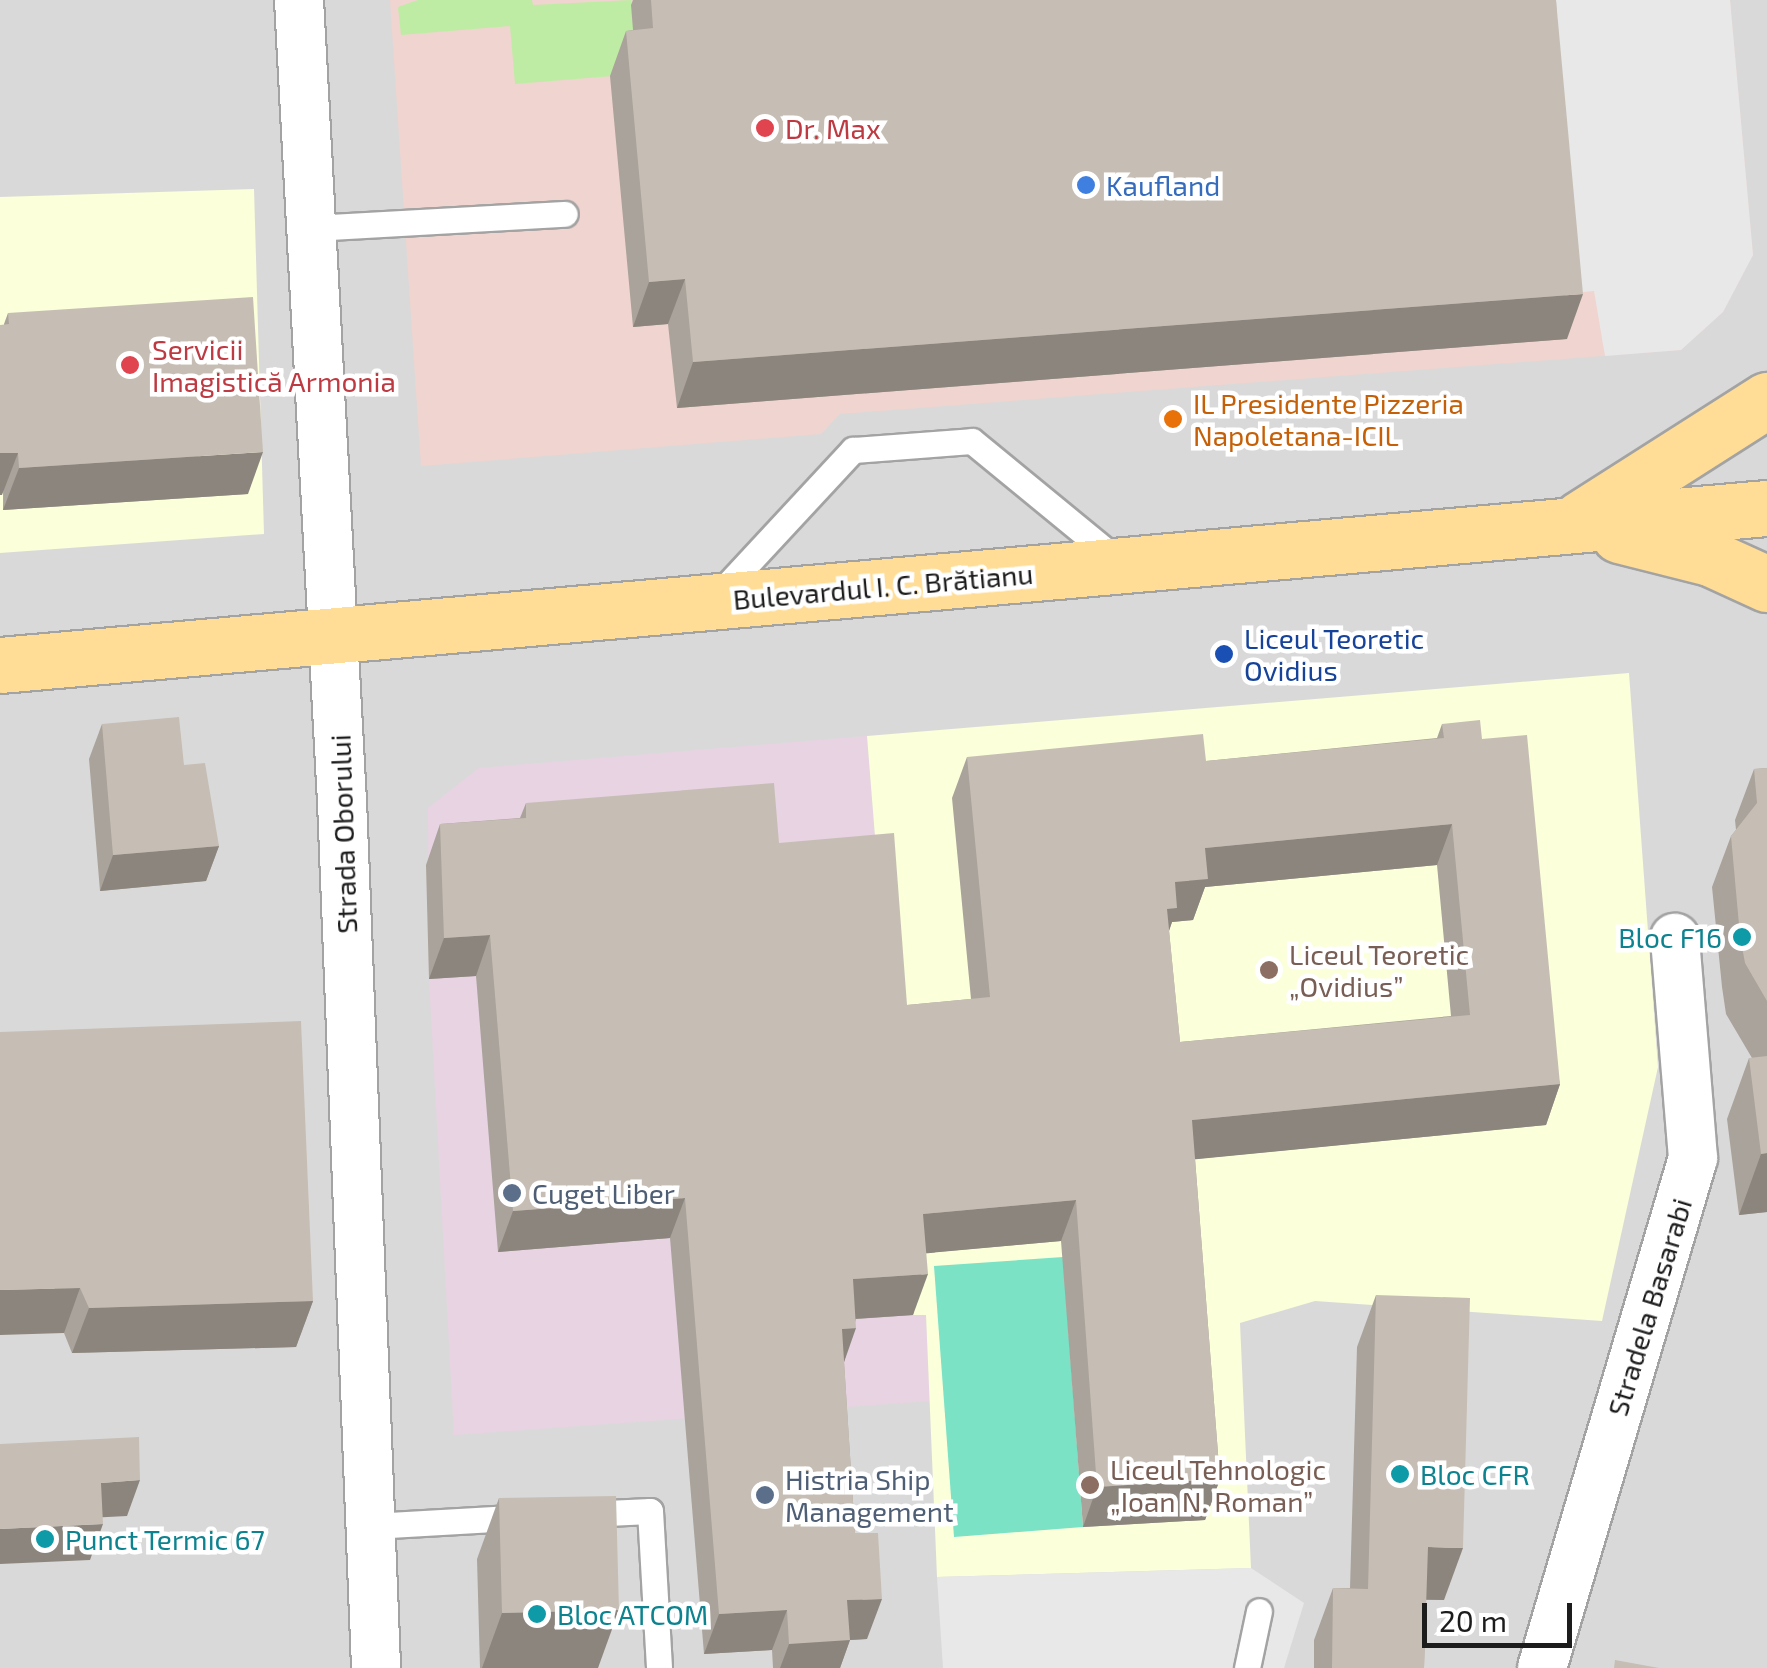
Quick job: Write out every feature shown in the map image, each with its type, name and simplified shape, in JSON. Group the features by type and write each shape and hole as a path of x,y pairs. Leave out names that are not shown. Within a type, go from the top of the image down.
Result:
{"main road":[{"path":"1573,524 1767,400"},
{"name":"Bulevardul I. C. Brătianu","path":"0,666 1767,508"},
{"path":"1573,524 1710,558 1767,584"}],"street":[{"name":"Strada Oborului","path":"299,0 334,636 376,1668"},
{"name":"Stradela Basarabi","path":"1542,1668 1693,1158 1674,938"}],"lane":[{"path":"311,228 564,214"},
{"path":"712,601 853,450 972,441 1122,564"},
{"path":"371,1526 650,1510 659,1668"},
{"path":"1246,1668 1259,1611"}],"shaded area":[{"path":"0,0 1767,0 1767,1668 0,1668"},
{"name":"Kaufland","path":"390,0 1730,0 1753,255 1723,312 1681,350 840,414 821,434 421,466"},
{"path":"1535,0 1730,0 1753,255 1723,312 1681,350 1605,356 1594,291 1563,294"},
{"name":"Servicii Imagistică Armonia","path":"254,189 264,534 0,553 0,197"},
{"name":"Liceul Teoretic „Ovidius”","path":"1629,673 1658,1067 1602,1321 1315,1301 1240,1323 1251,1568 937,1577 926,1315 913,1315 867,736"},
{"path":"867,736 913,1314 926,1314 930,1401 454,1435 429,979 428,808 479,768"},
{"path":"1251,1568 1304,1603 1284,1668 943,1668 937,1577"}],"green space":[{"path":"418,0 532,0 533,5 631,0 637,74 515,84 510,26 401,35 398,7"},
{"path":"1063,1257 1083,1527 954,1537 934,1266"}],"building":[{"name":"Kaufland","path":"651,0 1556,0 1583,294 693,362 685,279 649,282 626,31 653,28"},
{"path":"253,297 263,452 19,468 18,453 0,453 0,325 9,324 8,313"},
{"path":"179,717 184,765 205,763 219,846 113,855 102,724"},
{"path":"1480,720 1482,739 1527,735 1560,1084 1192,1120 1220,1479 1097,1487 1076,1200 923,1214 928,1274 853,1279 856,1328 842,1329 855,1533 878,1533 882,1599 847,1600 850,1640 789,1644 787,1610 719,1614 685,1198 513,1211 490,935 444,938 440,824 526,818 526,803 774,783 779,843 894,833 907,1005 990,997 967,757 1203,734 1206,761 1444,738 1442,724","holes":["1452,824 1470,1015 1180,1042 1167,909 1177,908 1175,882 1208,879 1205,848"]},
{"path":"1767,768 1767,1001 1745,963 1731,836 1757,803 1754,769"},
{"path":"301,1021 313,1301 89,1308 80,1288 0,1290 0,1032"},
{"path":"1767,1056 1767,1153 1761,1154 1749,1058"},
{"path":"1376,1295 1470,1298 1463,1548 1428,1547 1424,1668 1332,1668 1333,1588 1368,1589"},
{"path":"139,1437 140,1480 101,1483 103,1524 0,1529 0,1444"},
{"path":"616,1496 619,1610 502,1613 499,1498"},
{"path":"1615,1660 1659,1668 1614,1668"}],"place":[{"name":"Dr. Max","path":"765,128"},
{"name":"Kaufland","path":"1086,185"},
{"name":"Servicii Imagistică Armonia","path":"130,365"},
{"name":"IL Presidente Pizzeria Napoletana-ICIL","path":"1173,419"},
{"name":"Liceul Teoretic Ovidius","path":"1224,654"},
{"name":"Bloc F16","path":"1742,937"},
{"name":"Liceul Teoretic „Ovidius”","path":"1269,970"},
{"name":"Cuget Liber","path":"512,1193"},
{"name":"Bloc CFR","path":"1400,1474"},
{"name":"Liceul Tehnologic „Ioan N. Roman”","path":"1090,1485"},
{"name":"Histria Ship Management","path":"765,1495"},
{"name":"Punct Termic 67","path":"45,1539"},
{"name":"Bloc ATCOM","path":"537,1614"}]}
